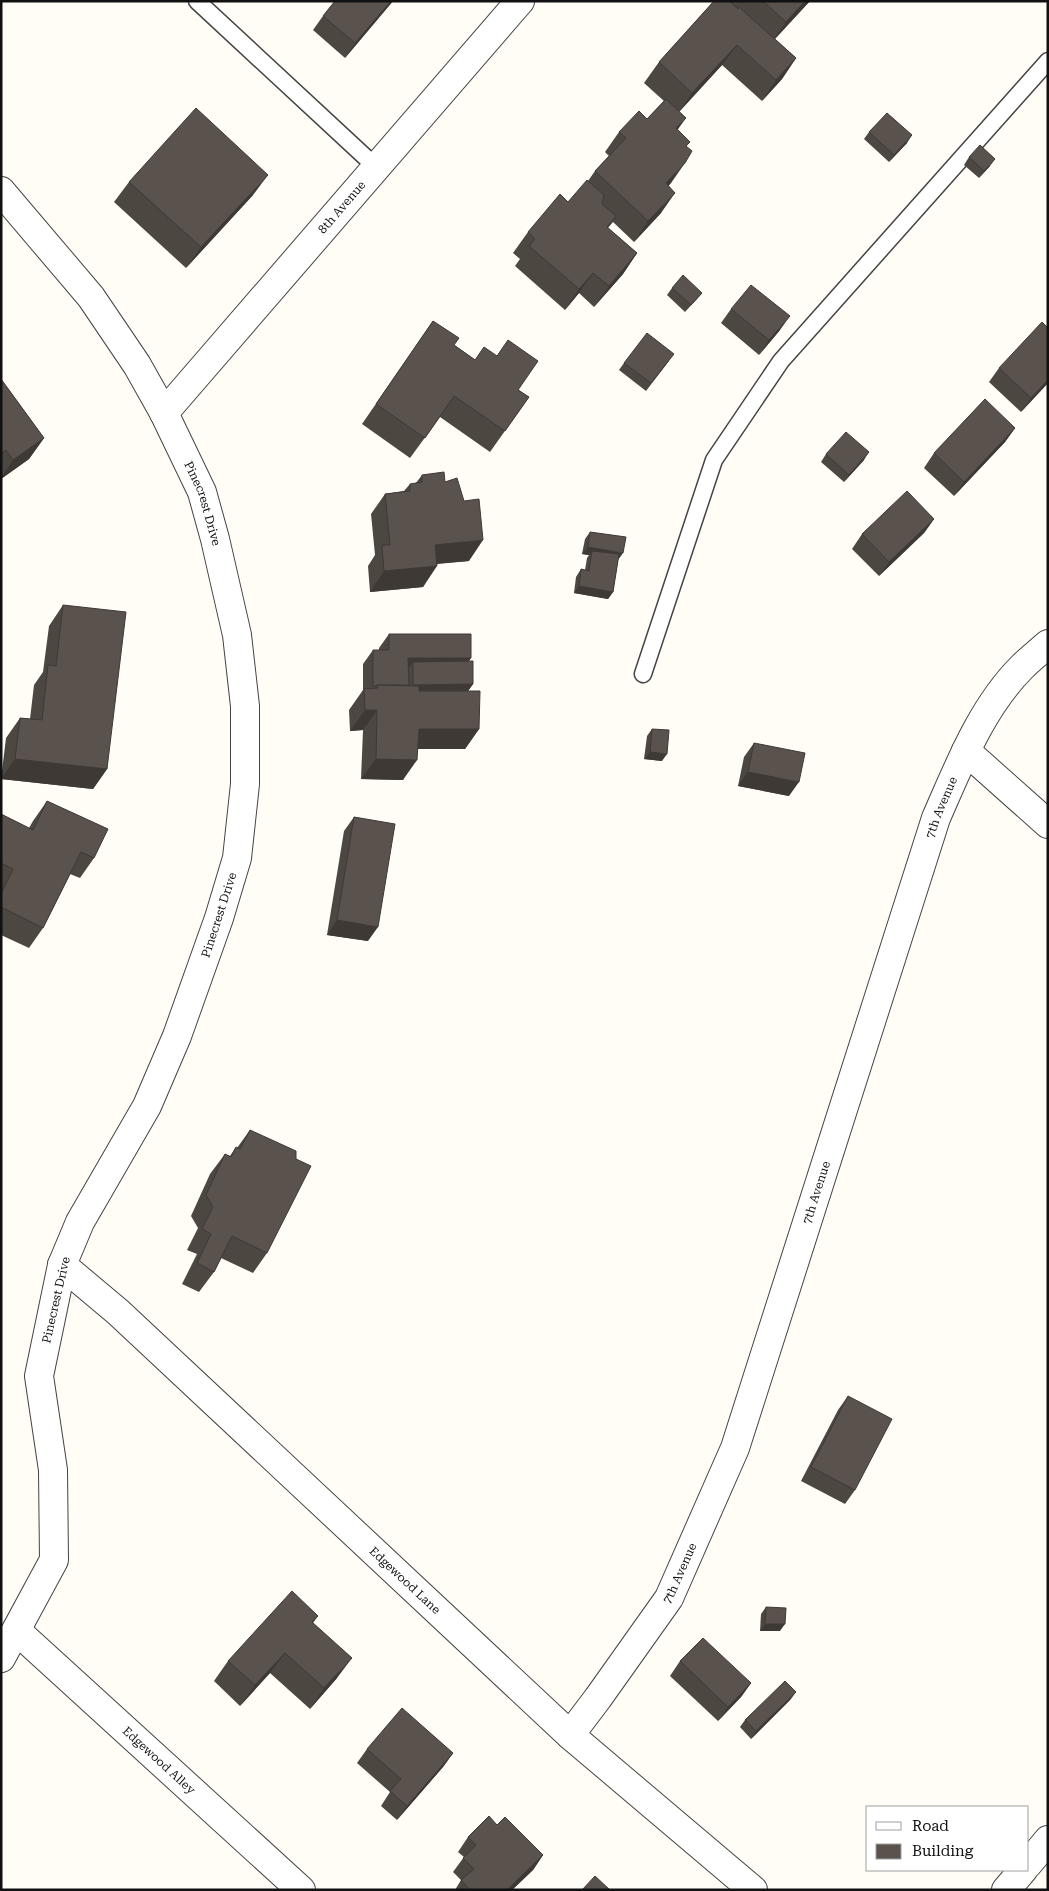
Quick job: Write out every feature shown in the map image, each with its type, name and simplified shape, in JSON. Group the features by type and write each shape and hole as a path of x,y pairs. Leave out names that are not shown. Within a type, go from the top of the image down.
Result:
{"street":[{"name":"8th Avenue","path":"164,413 520,1"},
{"name":"Pinecrest Drive","path":"1,191 91,297 137,365 164,413 202,492 237,635 245,706 245,784 237,858 219,918 177,1036 147,1106 80,1222 62,1265 39,1376 53,1470 54,1560 1,1658"},
{"name":"7th Avenue","path":"570,1735 669,1598 735,1448 936,818 966,751 992,705 1021,668 1048,644"},
{"path":"966,751 1048,824"},
{"name":"Edgewood Lane","path":"62,1265 118,1312 570,1735 753,1890"},
{"name":"Edgewood Alley","path":"17,1631 301,1890"},
{"path":"1029,1863 1048,1840"},
{"path":"1006,1890 1021,1871"}],"lane":[{"path":"197,1 376,167"},
{"path":"643,674 714,460 780,362 1048,61"}],"building":[{"path":"335,1 391,1 355,43 323,16"},
{"path":"714,1 729,1 738,9 739,7 796,58 776,80 737,45 692,93 659,62"},
{"path":"763,1 805,1 786,22"},
{"path":"666,99 686,118 676,128 690,142 686,146 692,151 685,163 666,183 675,193 648,221 595,171 626,138 619,132 639,111 647,119"},
{"path":"196,108 268,175 201,247 129,182"},
{"path":"887,113 912,135 894,155 869,132"},
{"path":"980,145 995,159 984,171 969,157"},
{"path":"587,180 604,195 602,204 616,216 607,227 637,253 609,286 593,273 579,289 529,246 535,239 528,232 560,194 568,202"},
{"path":"683,275 702,293 691,305 672,288"},
{"path":"751,285 790,316 769,340 731,309"},
{"path":"433,321 459,338 454,345 475,360 484,347 497,356 508,340 538,361 518,390 529,397 505,431 454,396 425,438 376,404"},
{"path":"1042,322 1048,328 1048,380 1031,398 999,368"},
{"path":"647,333 674,354 651,383 624,363"},
{"path":"1,379 44,438 13,460 6,450 1,454"},
{"path":"985,399 1015,428 964,482 934,453"},
{"path":"846,432 869,452 849,475 826,454"},
{"path":"444,472 445,482 457,478 464,501 479,499 483,540 435,545 437,566 384,571 382,545 390,545 385,494 410,491 410,484 422,482 422,475"},
{"path":"907,491 934,519 889,562 862,534"},
{"path":"590,532 626,537 623,553 588,547"},
{"path":"592,551 619,554 613,592 579,586 581,569 589,571"},
{"path":"63,605 126,612 107,769 15,759 20,718 42,720 48,665 56,666"},
{"path":"389,634 471,634 471,658 408,658 409,685 373,686 373,650 389,650"},
{"path":"473,661 473,684 413,685 413,662"},
{"path":"377,685 419,686 419,691 480,691 479,729 419,729 417,760 376,759 377,710 365,710 364,689 378,688"},
{"path":"652,729 669,730 667,754 650,752"},
{"path":"754,743 805,753 799,782 748,772"},
{"path":"47,801 108,829 94,858 81,852 43,928 1,907 1,894 13,869 1,863 1,814 33,830"},
{"path":"354,817 395,824 378,927 337,920"},
{"path":"250,1130 296,1151 296,1159 311,1166 267,1253 232,1236 214,1272 197,1263 211,1234 202,1229 213,1207 206,1195 225,1154 231,1157 236,1147 240,1149"},
{"path":"848,1396 892,1419 855,1490 811,1467"},
{"path":"292,1591 318,1616 312,1622 352,1658 324,1688 285,1653 255,1685 228,1661"},
{"path":"766,1607 786,1608 785,1624 765,1624"},
{"path":"703,1638 751,1683 728,1707 680,1661"},
{"path":"785,1681 796,1692 756,1731 745,1720"},
{"path":"402,1708 453,1753 407,1806 390,1791 401,1779 367,1749"},
{"path":"489,1816 497,1825 505,1817 543,1855 507,1890 470,1890 461,1880 474,1869 463,1858 476,1845 468,1837"},
{"path":"595,1876 610,1890 582,1890"}]}
